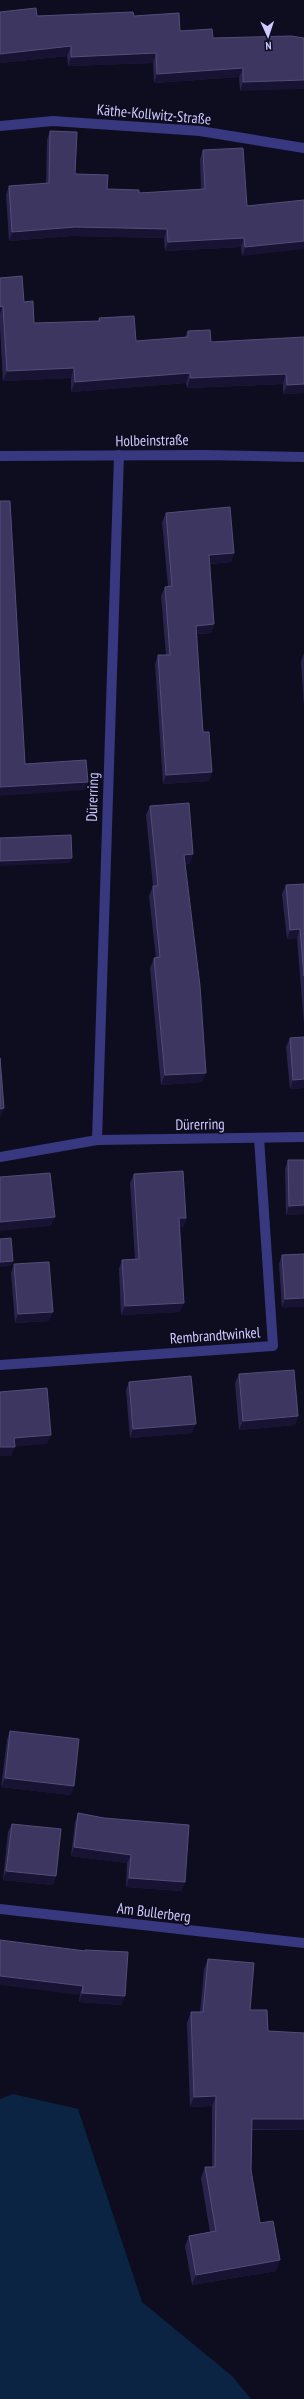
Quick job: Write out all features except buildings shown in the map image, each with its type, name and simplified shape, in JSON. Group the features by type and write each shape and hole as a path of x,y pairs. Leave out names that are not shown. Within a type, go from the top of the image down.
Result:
{"street":[{"name":"Käthe-Kollwitz-Straße","path":"0,126 53,121 192,131 304,148"},
{"name":"Holbeinstraße","path":"0,456 119,455 304,457"},
{"name":"Dürerring","path":"97,1140 119,455"},
{"name":"Dürerring","path":"0,1157 97,1140 304,1137"},
{"name":"Rembrandtwinkel","path":"0,1365 273,1346 259,1138"},
{"name":"Am Bullerberg","path":"0,1909 304,1943"}],"water":[{"path":"13,2094 78,2109 142,2302 232,2376 251,2399 0,2399 0,2099"}]}
